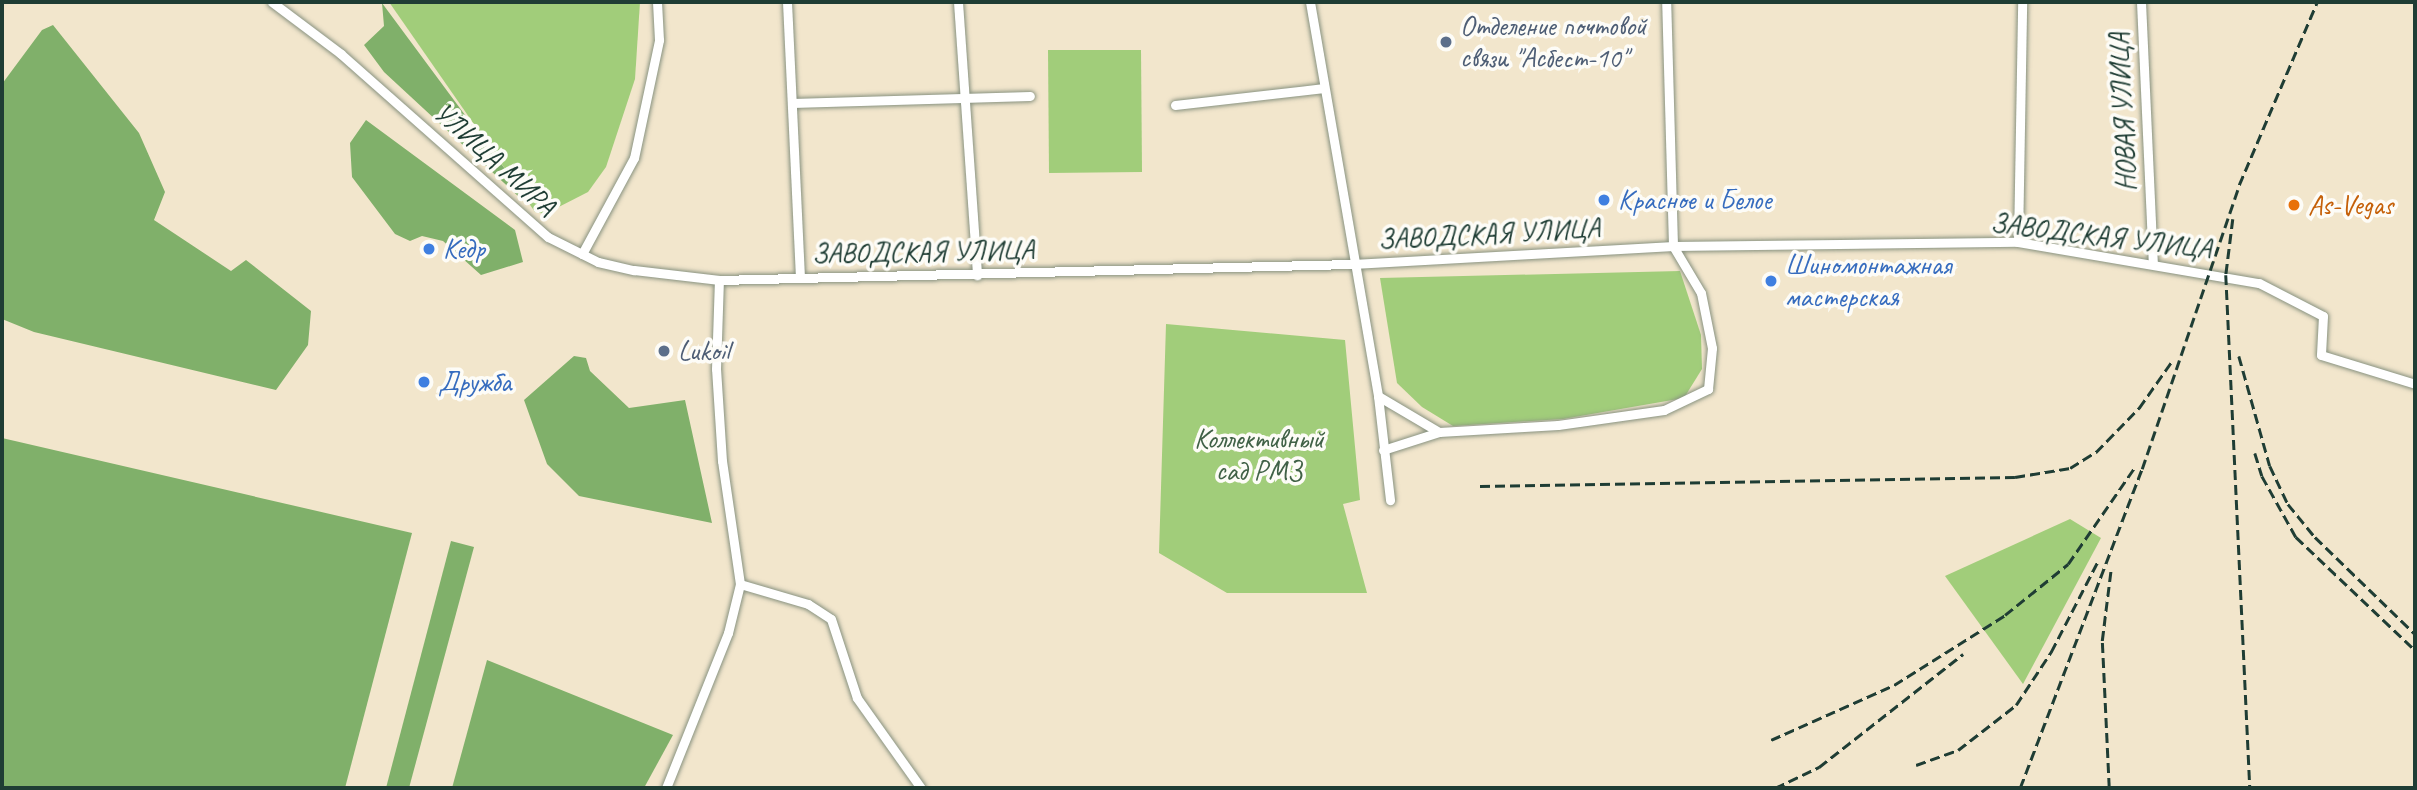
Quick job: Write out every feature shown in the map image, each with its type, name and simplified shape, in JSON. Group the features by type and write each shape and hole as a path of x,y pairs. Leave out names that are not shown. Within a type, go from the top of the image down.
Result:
{"street":[{"name":"УЛИЦА МИРА","path":"272,2 341,54 548,237 598,262 634,270 719,280"},
{"path":"582,254 634,158 659,40 657,2"},
{"path":"788,2 800,276"},
{"path":"958,2 962,97 977,275"},
{"path":"1310,2 1353,264 1378,396 1391,500"},
{"path":"1383,450 1439,432 1558,425 1664,410 1708,388 1712,348 1701,293 1673,246 1667,2"},
{"path":"2018,242 2022,2"},
{"name":"НОВАЯ УЛИЦА","path":"2141,2 2152,262"},
{"path":"1175,105 1324,88"},
{"path":"792,103 1030,96"},
{"name":"ЗАВОДСКАЯ УЛИЦА","path":"719,280 1353,264 1673,246 2018,242 2105,260 2152,262 2259,283 2323,316 2321,355 2415,384"},
{"path":"666,788 728,633 740,584 722,461 716,369 719,280"},
{"path":"1378,396 1439,432"},
{"path":"740,584 807,604 831,619 857,698 921,788"}],"green space":[{"path":"389,2 640,2 635,79 606,167 588,192 545,214 535,212"},
{"path":"382,3 519,188 518,196 384,72 364,45 384,26"},
{"path":"53,25 139,133 165,192 154,220 231,271 246,260 311,311 308,345 276,390 34,332 2,319 2,84 42,30"},
{"path":"1048,50 1141,50 1142,172 1049,173"},
{"path":"366,120 515,230 523,262 481,275 443,241 422,236 410,241 395,234 352,177 350,143"},
{"path":"1680,271 1701,335 1702,369 1684,398 1563,419 1453,426 1422,407 1397,383 1380,278"},
{"name":"Коллективный сад РМЗ","path":"1166,324 1345,340 1360,500 1343,504 1367,593 1227,593 1159,553"},
{"path":"574,356 586,358 590,371 629,408 685,400 712,523 579,496 547,464 524,400"},
{"path":"2,438 412,533 345,788 2,788"},
{"path":"2070,519 2101,538 2023,684 1945,576"},
{"path":"451,541 474,547 409,788 386,788"},
{"path":"487,660 673,735 644,788 452,788"}],"railway":[{"path":"2020,788 2142,469 2239,185 2317,2"},
{"path":"2233,219 2226,275 2250,788"},
{"path":"2239,356 2270,466 2288,504 2315,537 2415,634"},
{"path":"1480,486 2015,477 2070,468 2096,452 2139,408 2172,361"},
{"path":"2255,453 2262,476 2296,537 2415,650"},
{"path":"1771,740 1894,685 2005,615 2068,564 2135,467"},
{"path":"1916,765 1958,750 2016,705 2051,652 2098,561"},
{"path":"2109,788 2102,641 2111,569"},
{"path":"1775,788 1819,767 1963,654"}],"place":[{"name":"Отделение почтовой связи \"Асбест-10\"","path":"1446,42"},
{"name":"Красное и Белое","path":"1604,200"},
{"name":"As-Vegas","path":"2294,205"},
{"name":"Кедр","path":"429,249"},
{"name":"Шиномонтажная мастерская","path":"1771,281"},
{"name":"Lukoil","path":"664,351"},
{"name":"Дружба","path":"424,382"}]}
